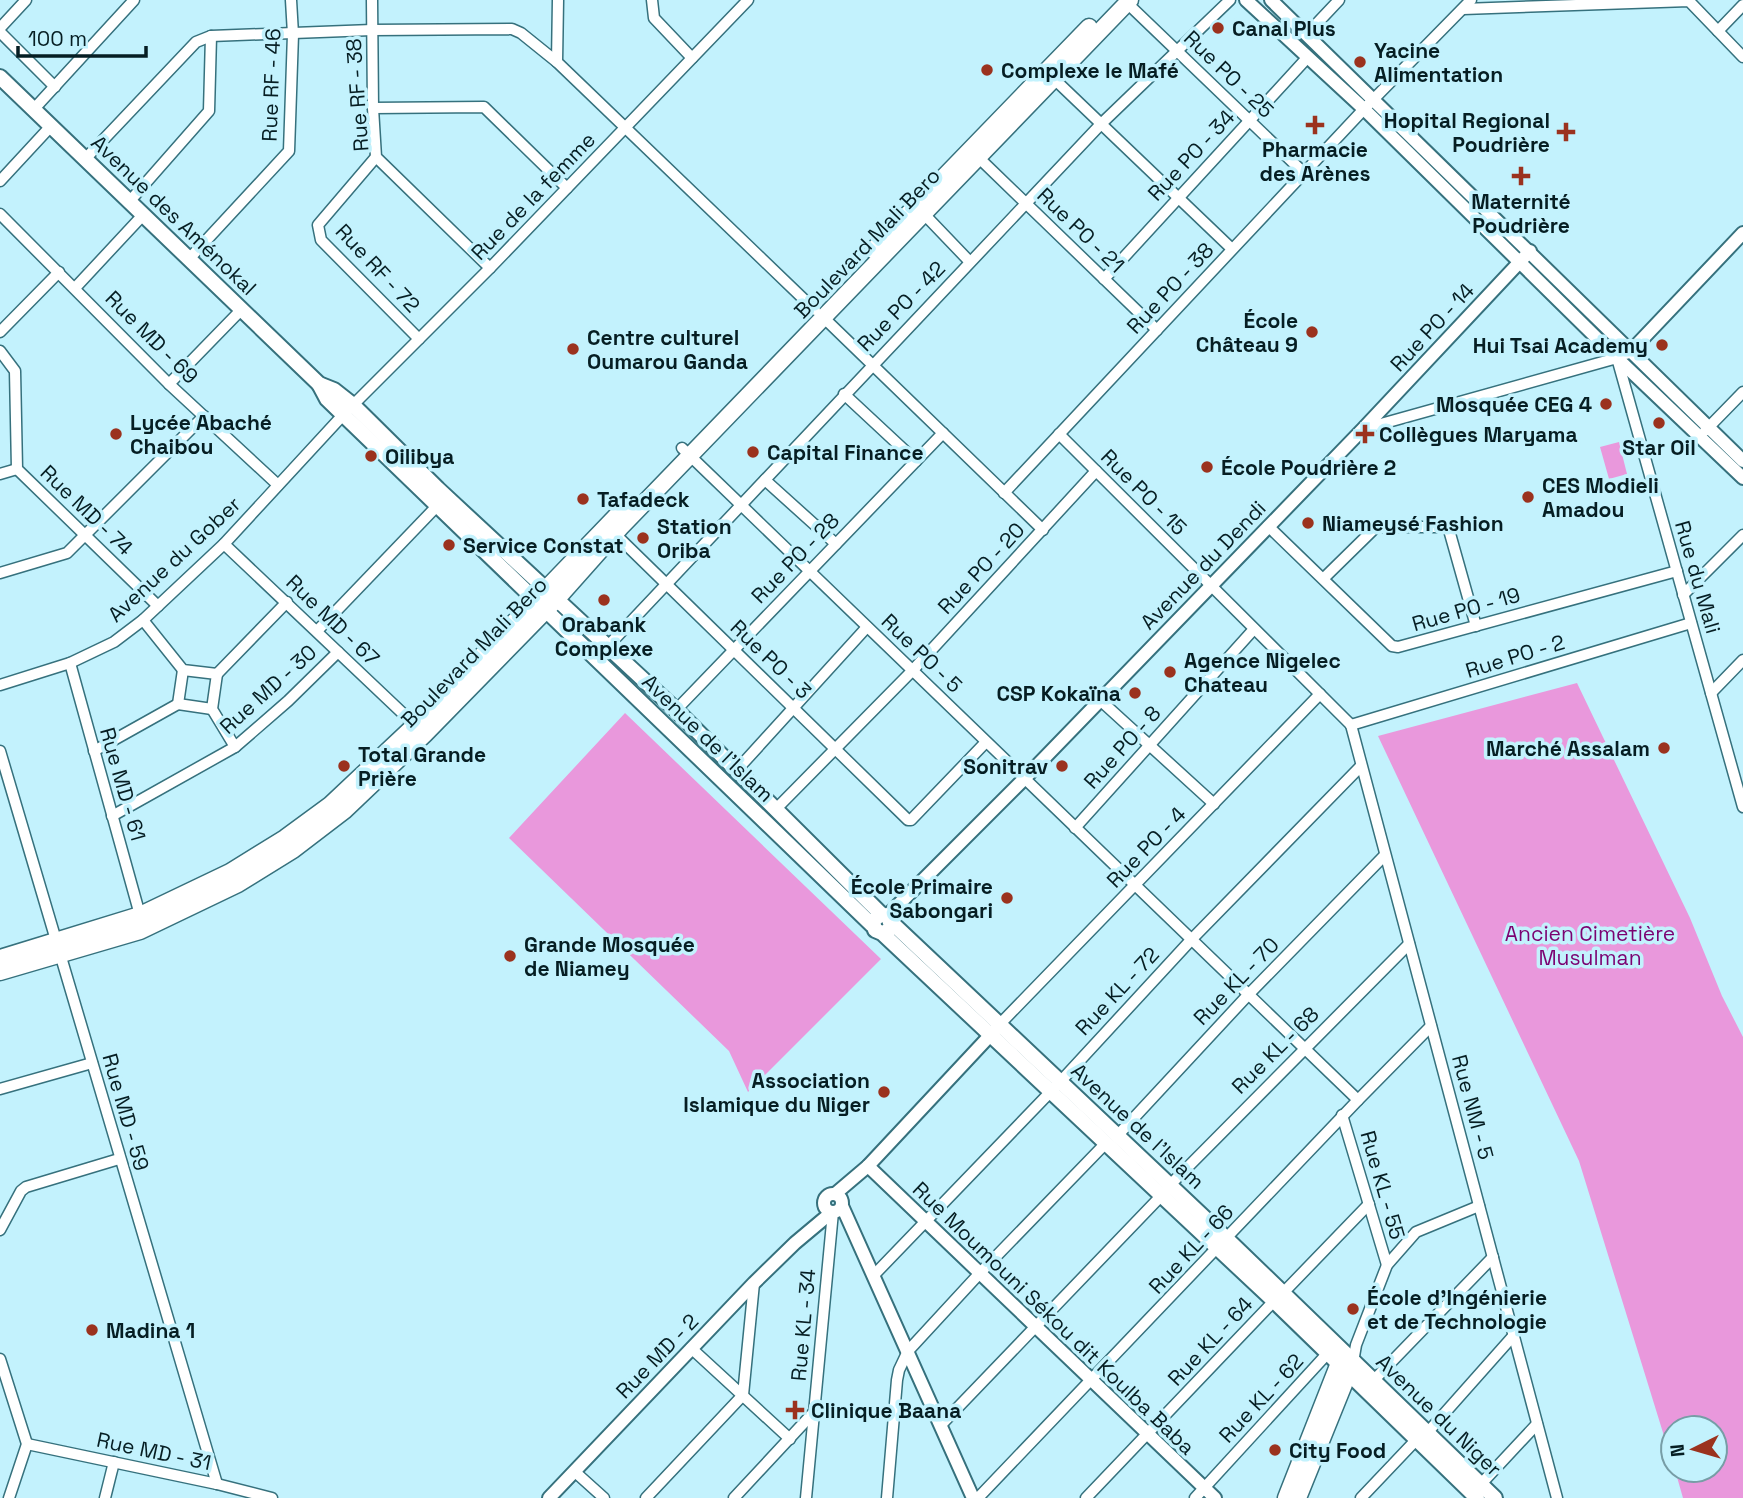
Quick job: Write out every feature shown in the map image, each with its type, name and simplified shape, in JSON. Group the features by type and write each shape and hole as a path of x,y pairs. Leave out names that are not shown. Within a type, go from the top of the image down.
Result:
{"main road":[{"name":"Boulevard Mali Bero","path":"0,972 140,915 230,872 330,806 393,754 546,600 819,314 1124,1"},
{"name":"Boulevard Mali Bero","path":"819,314 979,158 1050,75"},
{"name":"Avenue des Aménokal","path":"0,77 319,384 327,399 348,410 434,498 546,600"},
{"name":"Boulevard Mali Bero","path":"0,958 140,930 238,884 293,850 344,811 415,725 546,600"},
{"name":"Avenue de l'Islam","path":"546,600 608,646 676,710 883,922"},
{"name":"Avenue de l'Islam","path":"546,600 995,1030 1055,1086 1118,1135 1165,1191"},
{"name":"Avenue de l'Islam","path":"1055,1086 1105,1144 1165,1191 1344,1359"},
{"path":"1344,1359 1370,1386"},
{"path":"1286,1498 1344,1359"},
{"path":"1298,1498 1344,1359"},
{"name":"Avenue du Niger","path":"1370,1386 1422,1436 1474,1493 1495,1498"}],"street":[{"path":"26,0 0,30 55,87"},
{"path":"33,110 134,0"},
{"name":"Rue RF - 46","path":"189,259 289,151 293,34 291,0"},
{"name":"Rue RF - 38","path":"372,0 376,157 490,268"},
{"path":"557,62 558,0"},
{"path":"652,0 654,18 692,58"},
{"name":"Rue de la femme","path":"348,410 490,268 748,0"},
{"name":"Rue PO - 42","path":"608,646 1101,124 1230,0"},
{"path":"1246,0 1364,109 1617,358 1743,460"},
{"path":"1271,0 1631,351 1743,478"},
{"path":"1307,34 1339,0"},
{"name":"Rue PO - 38","path":"1004,493 1364,109 1471,0"},
{"name":"Rue PO - 25","path":"1124,1 1304,173"},
{"path":"1463,9 1534,3 1689,1 1743,57"},
{"path":"1718,31 1743,5"},
{"path":"87,157 195,42 211,36 372,30 512,29 557,62 627,127 1043,530"},
{"path":"129,202 209,111 211,36"},
{"name":"Rue PO - 34","path":"1104,279 1307,58"},
{"path":"1050,75 1232,249"},
{"path":"373,108 484,107 567,188"},
{"path":"0,181 51,126"},
{"name":"Rue RF - 72","path":"376,157 318,225 318,233 321,240 419,340"},
{"name":"Rue PO - 21","path":"979,158 1157,330"},
{"name":"Rue MD - 69","path":"0,214 169,384 278,485"},
{"path":"924,214 970,262"},
{"path":"75,288 143,215"},
{"path":"1617,358 1631,351 1743,233"},
{"name":"Rue PO - 14","path":"1363,429 1530,251"},
{"path":"0,332 59,272"},
{"path":"169,384 242,309"},
{"name":"Rue MD - 74","path":"0,351 15,371 17,469 158,606"},
{"name":"Avenue du Dendi","path":"883,922 1363,429 1617,358"},
{"name":"Rue du Mali","path":"1617,358 1743,807"},
{"path":"1704,431 1743,392"},
{"path":"844,394 916,461"},
{"name":"Avenue du Gober","path":"0,685 70,663 114,642 143,620 224,544 348,410"},
{"path":"0,573 67,554 204,416"},
{"name":"Rue PO - 28","path":"676,710 943,433"},
{"name":"Rue PO - 15","path":"1059,435 1350,725"},
{"name":"Rue PO - 5","path":"686,452 1357,1100"},
{"path":"0,474 17,469"},
{"name":"Rue PO - 20","path":"775,810 912,671 1096,471"},
{"path":"765,480 836,544"},
{"path":"317,631 434,498"},
{"name":"Rue PO - 19","path":"1268,526 1392,646 1401,647 1676,571"},
{"path":"1324,578 1376,527 1446,527 1476,626"},
{"name":"Rue PO - 3","path":"611,530 908,820 911,820 986,742"},
{"path":"1683,595 1743,535"},
{"name":"Rue MD - 67","path":"224,544 415,725"},
{"path":"235,747 212,709 217,674 287,602"},
{"path":"143,620 183,670 217,674"},
{"name":"Rue PO - 2","path":"1350,725 1691,623"},
{"path":"736,771 867,627"},
{"name":"Rue PO - 8","path":"1075,828 1254,629"},
{"name":"Rue MD - 30","path":"112,816 235,747 288,701 338,652"},
{"path":"1711,693 1743,660"},
{"name":"Rue MD - 61","path":"70,663 140,915"},
{"path":"178,704 183,670"},
{"name":"Rue PO - 4","path":"995,1030 1320,694"},
{"path":"1100,700 1214,804"},
{"path":"94,751 178,704 212,709"},
{"name":"Rue NM - 5","path":"1350,725 1557,1498"},
{"name":"Rue MD - 59","path":"0,751 217,1484"},
{"name":"Rue KL - 72","path":"874,1275 1191,940 1361,766"},
{"path":"1734,775 1743,766"},
{"name":"Rue KL - 70","path":"1118,1135 1248,995 1385,855"},
{"name":"Rue KL - 68","path":"941,1425 1304,1047 1409,944"},
{"name":"Rue KL - 66","path":"976,1498 1092,1381 1342,1115 1431,1026"},
{"name":"Rue MD - 2","path":"794,1243 809,1233 835,1206 868,1166 995,1030"},
{"path":"0,1089 92,1063"},
{"name":"Rue KL - 55","path":"1342,1115 1387,1265"},
{"path":"887,1498 897,1380 908,1351 1105,1144"},
{"path":"0,1230 26,1187 119,1159"},
{"name":"Rue Moumouni Sékou dit Koulba Baba","path":"868,1166 1147,1435 1200,1493 1214,1498"},
{"name":"Rue KL - 64","path":"1086,1498 1369,1205"},
{"path":"835,1206 851,1226 976,1498"},
{"name":"Rue MD - 2","path":"550,1498 754,1283 835,1206"},
{"name":"Rue KL - 34","path":"806,1498 835,1206"},
{"path":"1344,1359 1387,1265 1416,1232 1479,1206"},
{"name":"Rue KL - 34","path":"809,1233 830,1240"},
{"path":"1370,1386 1493,1257"},
{"path":"646,1498 743,1395 754,1283"},
{"path":"1361,1498 1514,1335"},
{"path":"691,1348 790,1439"},
{"path":"0,1359 27,1444 9,1498"},
{"name":"Rue KL - 62","path":"1200,1493 1344,1359"},
{"path":"734,1498 814,1412"},
{"path":"1474,1493 1537,1424"},
{"name":"Rue MD - 31","path":"27,1444 272,1498"},
{"path":"105,1498 114,1462"},
{"path":"574,1471 604,1498"}],"green space":[{"path":"1619,442 1627,474 1609,479 1600,447"},
{"name":"Ancien Cimetière Musulman","path":"1577,683 1690,918 1722,996 1743,1037 1743,1498 1683,1498 1679,1484 1729,1484 1729,1414 1659,1414 1659,1420 1579,1161 1378,736"},
{"path":"625,713 881,959 748,1092 729,1051 509,838"}],"place":[{"name":"Canal Plus","path":"1218,28"},
{"name":"Yacine Alimentation","path":"1360,62"},
{"name":"Complexe le Mafé","path":"987,70"},
{"name":"Pharmacie des Arènes","path":"1315,125"},
{"name":"Hopital Regional Poudrière","path":"1566,132"},
{"name":"Maternité Poudrière","path":"1521,176"},
{"name":"École Château 9","path":"1312,332"},
{"name":"Hui Tsai Academy","path":"1662,345"},
{"name":"Centre culturel Oumarou Ganda","path":"573,349"},
{"name":"Mosquée CEG 4","path":"1606,404"},
{"name":"Star Oil","path":"1659,423"},
{"name":"Lycée Abaché Chaibou","path":"116,434"},
{"name":"Collègues Maryama","path":"1365,434"},
{"name":"Capital Finance","path":"753,452"},
{"name":"Oilibya","path":"371,456"},
{"name":"École Poudrière 2","path":"1207,467"},
{"name":"CES Modieli Amadou","path":"1528,497"},
{"name":"Tafadeck","path":"583,499"},
{"name":"Niameysé Fashion","path":"1308,523"},
{"name":"Station Oriba","path":"643,538"},
{"name":"Service Constat","path":"449,545"},
{"name":"Orabank Complexe","path":"604,600"},
{"name":"Agence Nigelec Chateau","path":"1170,672"},
{"name":"CSP Kokaïna","path":"1135,693"},
{"name":"Marché Assalam","path":"1664,748"},
{"name":"Total Grande Prière","path":"344,766"},
{"name":"Sonitrav","path":"1062,766"},
{"name":"École Primaire Sabongari","path":"1007,898"},
{"name":"Grande Mosquée de Niamey","path":"510,956"},
{"name":"Association Islamique du Niger","path":"884,1092"},
{"name":"École d'Ingénierie et de Technologie","path":"1353,1309"},
{"name":"Madina 1","path":"92,1330"},
{"name":"Clinique Baana","path":"795,1410"},
{"name":"City Food","path":"1275,1450"}]}
